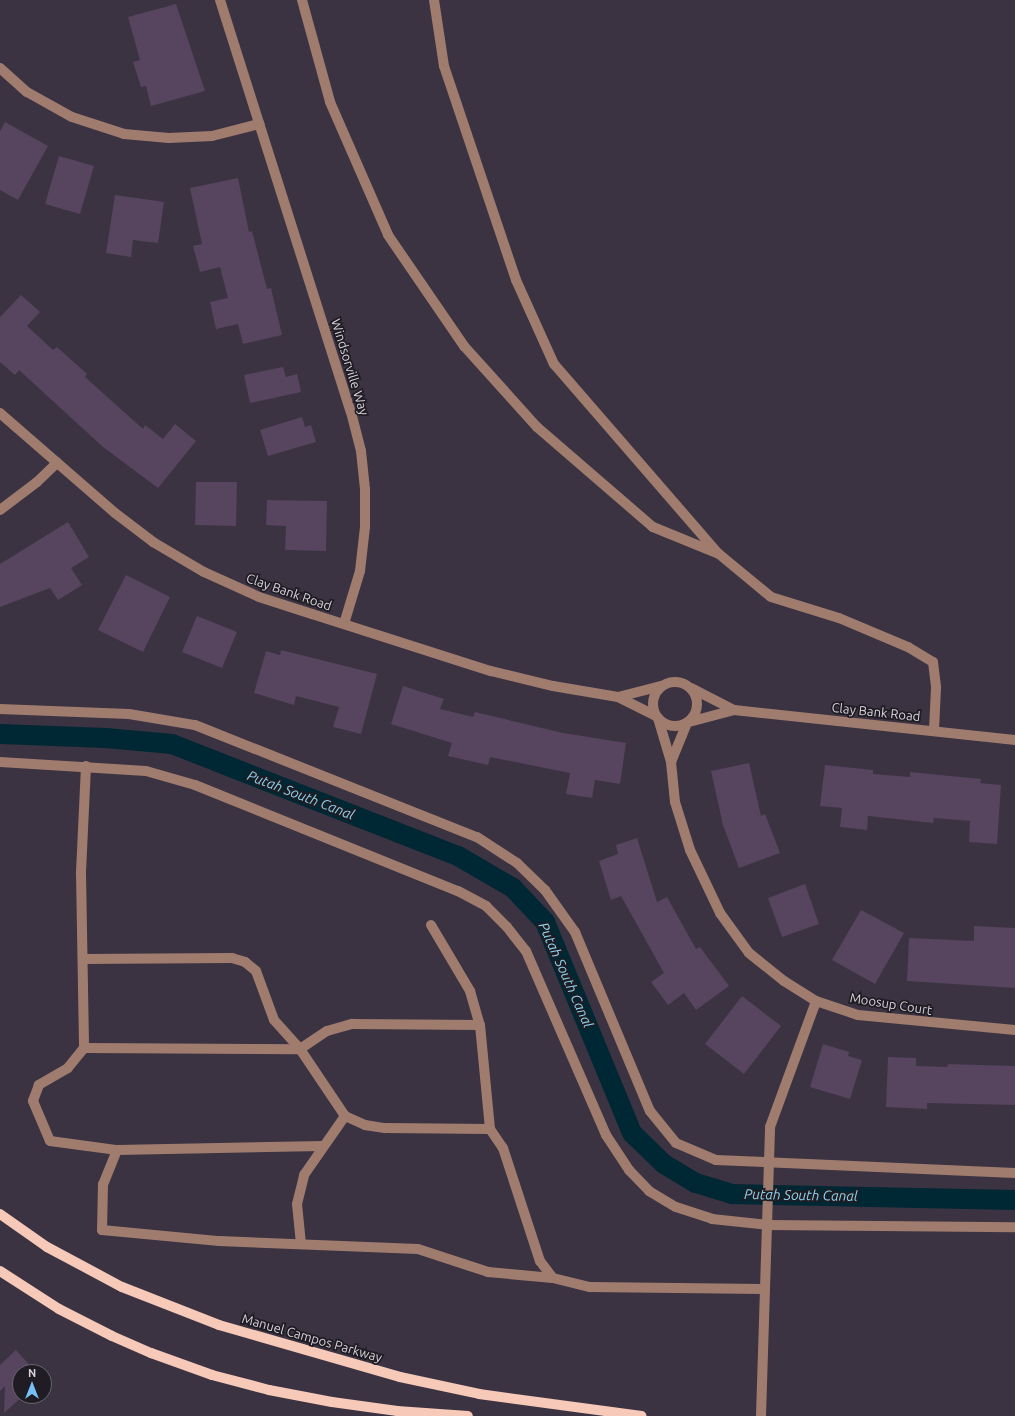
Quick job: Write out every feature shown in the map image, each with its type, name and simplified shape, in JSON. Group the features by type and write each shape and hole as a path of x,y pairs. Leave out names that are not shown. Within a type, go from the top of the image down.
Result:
{"main road":[{"name":"Manuel Campos Parkway","path":"0,1214 47,1247 122,1287 219,1325 400,1377 479,1394 643,1416"},
{"path":"0,1271 59,1309 112,1336 151,1353 212,1375 269,1390 332,1402 397,1411 468,1416"},
{"name":"Manuel Campos Parkway","path":"634,1416 643,1416"}],"street":[{"name":"Windsorville Way","path":"220,0 351,412 360,451 365,489 365,527 360,571 344,624"},
{"path":"302,0 330,102 388,235 464,346 537,427 653,527 719,554"},
{"path":"434,0 444,66 516,280 554,364 719,554 772,598 839,618 908,647 933,662 936,688 934,731"},
{"path":"0,68 27,92 72,118 124,134 169,138 212,136 259,124"},
{"name":"Clay Bank Road","path":"0,413 115,513 153,542 204,572 259,597 491,670 553,686 618,698 657,717 669,725 676,726 734,710 1015,740"},
{"path":"0,510 57,463"},
{"name":"Clay Bank Road","path":"618,698 676,682 734,710"},
{"path":"657,717 653,700 661,686"},
{"path":"688,722 696,711 697,702 691,688"},
{"path":"0,709 129,714 195,725 477,837 517,863 544,890 575,932 650,1111 676,1143 716,1160 1015,1173"},
{"name":"Moosup Court","path":"657,717 671,762 675,802 690,850 720,913 749,953 784,981 816,1001 858,1014 1015,1030"},
{"name":"Moosup Court","path":"671,762 688,722"},
{"path":"0,762 86,766 146,771 195,785 458,891 486,906 507,926 526,951 606,1135 629,1170 649,1191 676,1207 712,1220 768,1225 1015,1227"},
{"path":"86,766 81,873 84,1048 68,1068 40,1085 33,1101 50,1140 117,1150 323,1146"},
{"path":"431,925 470,991 480,1025 490,1129 503,1148 540,1261 553,1278"},
{"path":"83,959 232,958 245,962 256,971 274,1020 300,1049 345,1116 365,1125 386,1128 490,1129"},
{"path":"761,1416 763,1289 769,1209 770,1127 816,1001"},
{"path":"84,1048 300,1049 327,1031 352,1024 480,1025"},
{"path":"300,1244 297,1204 304,1175 345,1116"},
{"path":"117,1150 103,1184 102,1230 218,1241 418,1249 488,1272 553,1278 590,1287 763,1289"}],"building":[{"path":"176,4 205,91 151,106 146,86 141,87 133,62 140,60 128,17"},
{"path":"5,122 48,146 18,200 0,190 0,131"},
{"path":"59,156 94,166 80,214 45,204"},
{"path":"238,178 249,232 252,231 267,289 271,288 282,335 243,344 238,324 216,329 210,302 228,298 220,267 200,272 193,246 202,244 190,188"},
{"path":"115,195 164,202 158,243 133,240 131,257 106,253"},
{"path":"21,295 40,312 27,326 53,350 57,347 87,374 85,377 143,429 145,425 163,439 175,424 196,441 158,488 103,447 19,370 15,375 0,362 0,317"},
{"path":"283,367 286,377 297,374 301,392 250,403 244,375"},
{"path":"302,417 305,427 311,425 316,442 268,456 260,430"},
{"path":"196,482 237,482 236,526 195,525"},
{"path":"267,500 327,501 326,551 285,550 286,526 266,525"},
{"path":"68,522 89,557 71,568 82,585 58,600 50,588 0,607 0,564"},
{"path":"126,575 170,597 143,652 98,630"},
{"path":"197,616 237,632 222,668 182,652"},
{"path":"281,650 377,674 361,734 333,727 339,707 296,696 294,705 254,693 266,651 280,655"},
{"path":"403,686 444,699 440,709 473,717 475,712 563,733 626,743 620,784 595,780 592,798 566,794 570,773 490,757 488,765 448,756 452,743 391,724"},
{"path":"749,763 761,816 765,814 780,853 739,868 723,825 711,771"},
{"path":"825,765 873,770 873,774 910,777 910,772 981,779 980,783 1001,785 997,844 969,842 970,821 934,818 933,823 868,816 867,830 840,827 842,808 820,806"},
{"path":"637,838 657,902 667,897 696,949 700,947 729,986 696,1010 684,993 668,1005 651,982 664,973 621,896 611,900 599,861 618,854 616,845"},
{"path":"805,884 819,924 782,937 768,898"},
{"path":"861,910 904,933 875,984 832,960"},
{"path":"974,926 1015,928 1015,988 907,981 909,938 974,941"},
{"path":"742,996 781,1026 744,1074 705,1044"},
{"path":"823,1044 849,1052 848,1056 862,1060 850,1099 810,1087"},
{"path":"888,1057 916,1058 916,1066 947,1067 948,1064 1015,1066 1015,1105 927,1103 927,1109 886,1107"},
{"path":"16,1350 29,1364 12,1364 12,1404 14,1404 4,1413 5,1386 0,1391 0,1365"}],"waterway":[{"name":"Putah South Canal","path":"0,734 106,738 172,744 458,856 513,888 545,922 632,1133 664,1164 696,1183 732,1194 1015,1200"}]}
